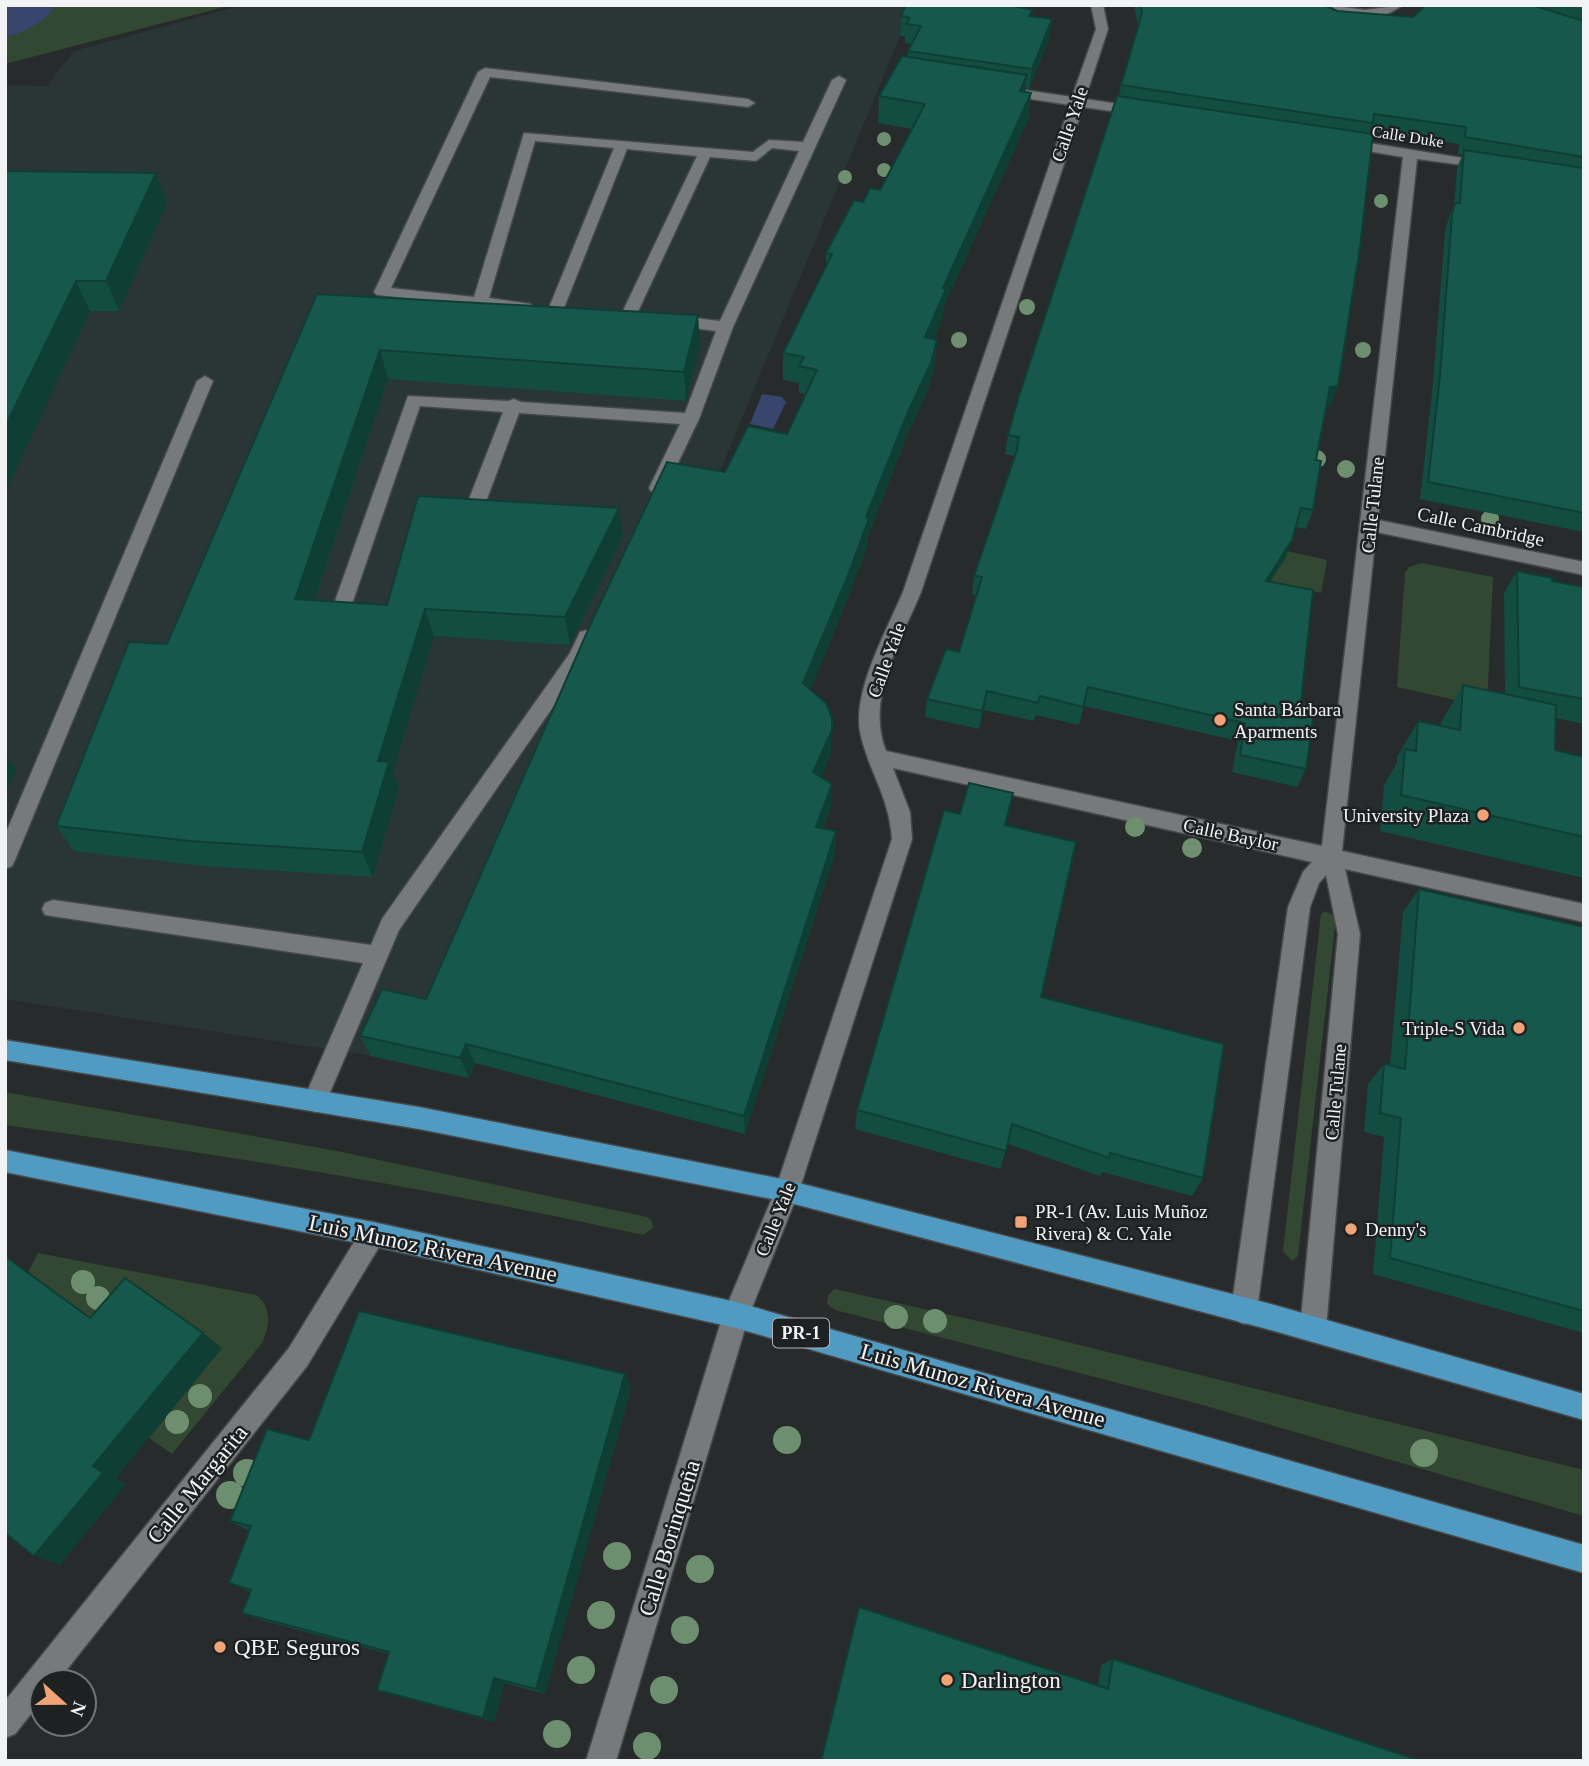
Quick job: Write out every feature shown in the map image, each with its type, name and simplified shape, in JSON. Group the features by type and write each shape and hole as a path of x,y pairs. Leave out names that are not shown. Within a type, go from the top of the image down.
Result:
{"main road":[{"path":"5,1050 315,1101 787,1191 1313,1329 1584,1407"},
{"name":"Luis Munoz Rivera Avenue","path":"5,1161 373,1234 736,1315 1584,1559"}],"street":[{"name":"Calle Yale","path":"736,1315 787,1191 902,839 900,812 870,735 869,709 873,688 916,578 1102,29 1097,5"},
{"path":"1336,5 1350,13 1364,15 1377,14 1396,5"},
{"path":"622,145 562,310 382,292 485,72 748,103"},
{"path":"649,506 691,419 725,327 839,80"},
{"path":"985,88 1156,114"},
{"path":"480,302 529,136 756,157 769,144 807,147"},
{"name":"Calle Duke","path":"1330,141 1504,168"},
{"path":"705,153 636,316 725,327"},
{"name":"Calle Tulane","path":"1313,1329 1349,934 1343,895 1331,856 1410,154"},
{"path":"5,860 205,381"},
{"path":"344,601 414,400 514,404 691,419"},
{"path":"478,499 514,404"},
{"name":"Calle Cambridge","path":"1370,525 1584,569"},
{"path":"315,1101 390,925 577,657 595,619"},
{"name":"Calle Baylor","path":"878,757 1584,913"},
{"path":"1244,1311 1299,906 1310,878 1331,856"},
{"path":"53,909 376,955"},
{"name":"Calle Margarita","path":"5,1724 298,1357 329,1302 373,1234"},
{"name":"Calle Borinqueña","path":"601,1761 736,1315"}],"shaded area":[{"path":"243,5 913,5 469,1078 371,1056 5,999 5,85 47,86 74,51"}],"green space":[{"path":"5,5 232,5 5,64"},
{"path":"1287,551 1327,560 1321,593 1270,581"},
{"path":"1422,563 1493,577 1487,707 1397,687 1405,573 1409,567"},
{"path":"1325,911 1336,917 1298,1256 1292,1261 1283,1251 1321,914"},
{"path":"5,1092 337,1151 647,1217 652,1221 653,1228 643,1235 325,1173 5,1125"},
{"path":"38,1253 256,1295 267,1311 265,1337 172,1454 149,1438 221,1348 113,1334 28,1272"},
{"path":"834,1289 1027,1332 1584,1470 1584,1516 1192,1402 835,1310 827,1304 828,1295"}],"water":[{"path":"762,394 782,397 786,402 773,429 750,424"}],"building":[{"path":"906,5 1008,5 1033,10 1029,16 1052,19 1032,69 908,51 921,26 906,24 910,18 901,16"},
{"path":"1140,5 1324,5 1337,11 1413,17 1426,5 1532,5 1584,21 1584,157 1465,137 1466,127 1374,114 1373,123 1121,85 1142,13"},
{"path":"902,56 1027,75 1020,91 1031,93 943,288 946,289 925,337 937,340 931,363 908,412 866,517 869,518 847,578 803,683 826,703 832,718 832,730 813,772 832,784 816,827 836,831 744,1116 466,1044 460,1058 360,1036 382,989 426,999 592,621 667,462 725,472 748,426 787,434 817,370 799,366 804,357 783,353 832,254 826,253 854,200 863,202 870,188 880,190 925,104 879,96"},
{"path":"1117,96 1373,134 1360,247 1338,386 1330,387 1316,460 1321,461 1313,510 1301,508 1292,540 1266,581 1313,590 1301,702 1315,705 1306,769 1240,755 1245,723 1088,687 1083,707 1040,696 1038,703 987,691 982,711 927,699 946,649 959,652 982,577 974,576 1017,450 1019,437 1008,435 1018,399"},
{"path":"1464,150 1584,168 1584,513 1428,482 1440,376 1452,215 1455,203 1460,203"},
{"path":"5,171 156,173 106,281 76,281 5,427"},
{"path":"317,294 698,315 684,372 380,350 295,599 387,605 418,496 619,508 565,617 425,609 378,761 389,762 362,852 190,841 56,826 129,642 167,644"},
{"path":"1517,571 1584,587 1584,699 1519,687"},
{"path":"1463,685 1556,705 1555,750 1584,757 1584,837 1401,795 1405,749 1416,751 1418,721 1460,730"},
{"path":"969,783 1013,793 1005,825 1076,842 1041,997 1224,1044 1203,1178 1110,1153 1109,1158 1012,1124 1006,1151 857,1110 944,810 960,814"},
{"path":"1419,889 1584,927 1584,1311 1390,1258 1401,1118 1380,1113 1384,1064 1405,1069"},
{"path":"5,1256 90,1318 125,1278 203,1333 93,1466 103,1473 34,1556 5,1533"},
{"path":"359,1311 625,1374 536,1689 494,1678 483,1718 377,1690 389,1652 242,1613 251,1590 229,1583 251,1526 230,1521 267,1429 309,1440"},
{"name":"Darlington","path":"859,1607 1108,1689 1113,1659 1421,1761 821,1761"}],"waterway":[{"path":"5,22 31,5"}],"place":[{"name":"Santa Bárbara Aparments","path":"1220,720"},
{"name":"University Plaza","path":"1483,815"},
{"name":"Triple-S Vida","path":"1519,1028"},
{"name":"PR-1 (Av. Luis Muñoz Rivera) & C. Yale","path":"1021,1222"},
{"name":"Denny's","path":"1351,1229"},
{"name":"QBE Seguros","path":"220,1647"},
{"name":"Darlington","path":"947,1680"}]}
